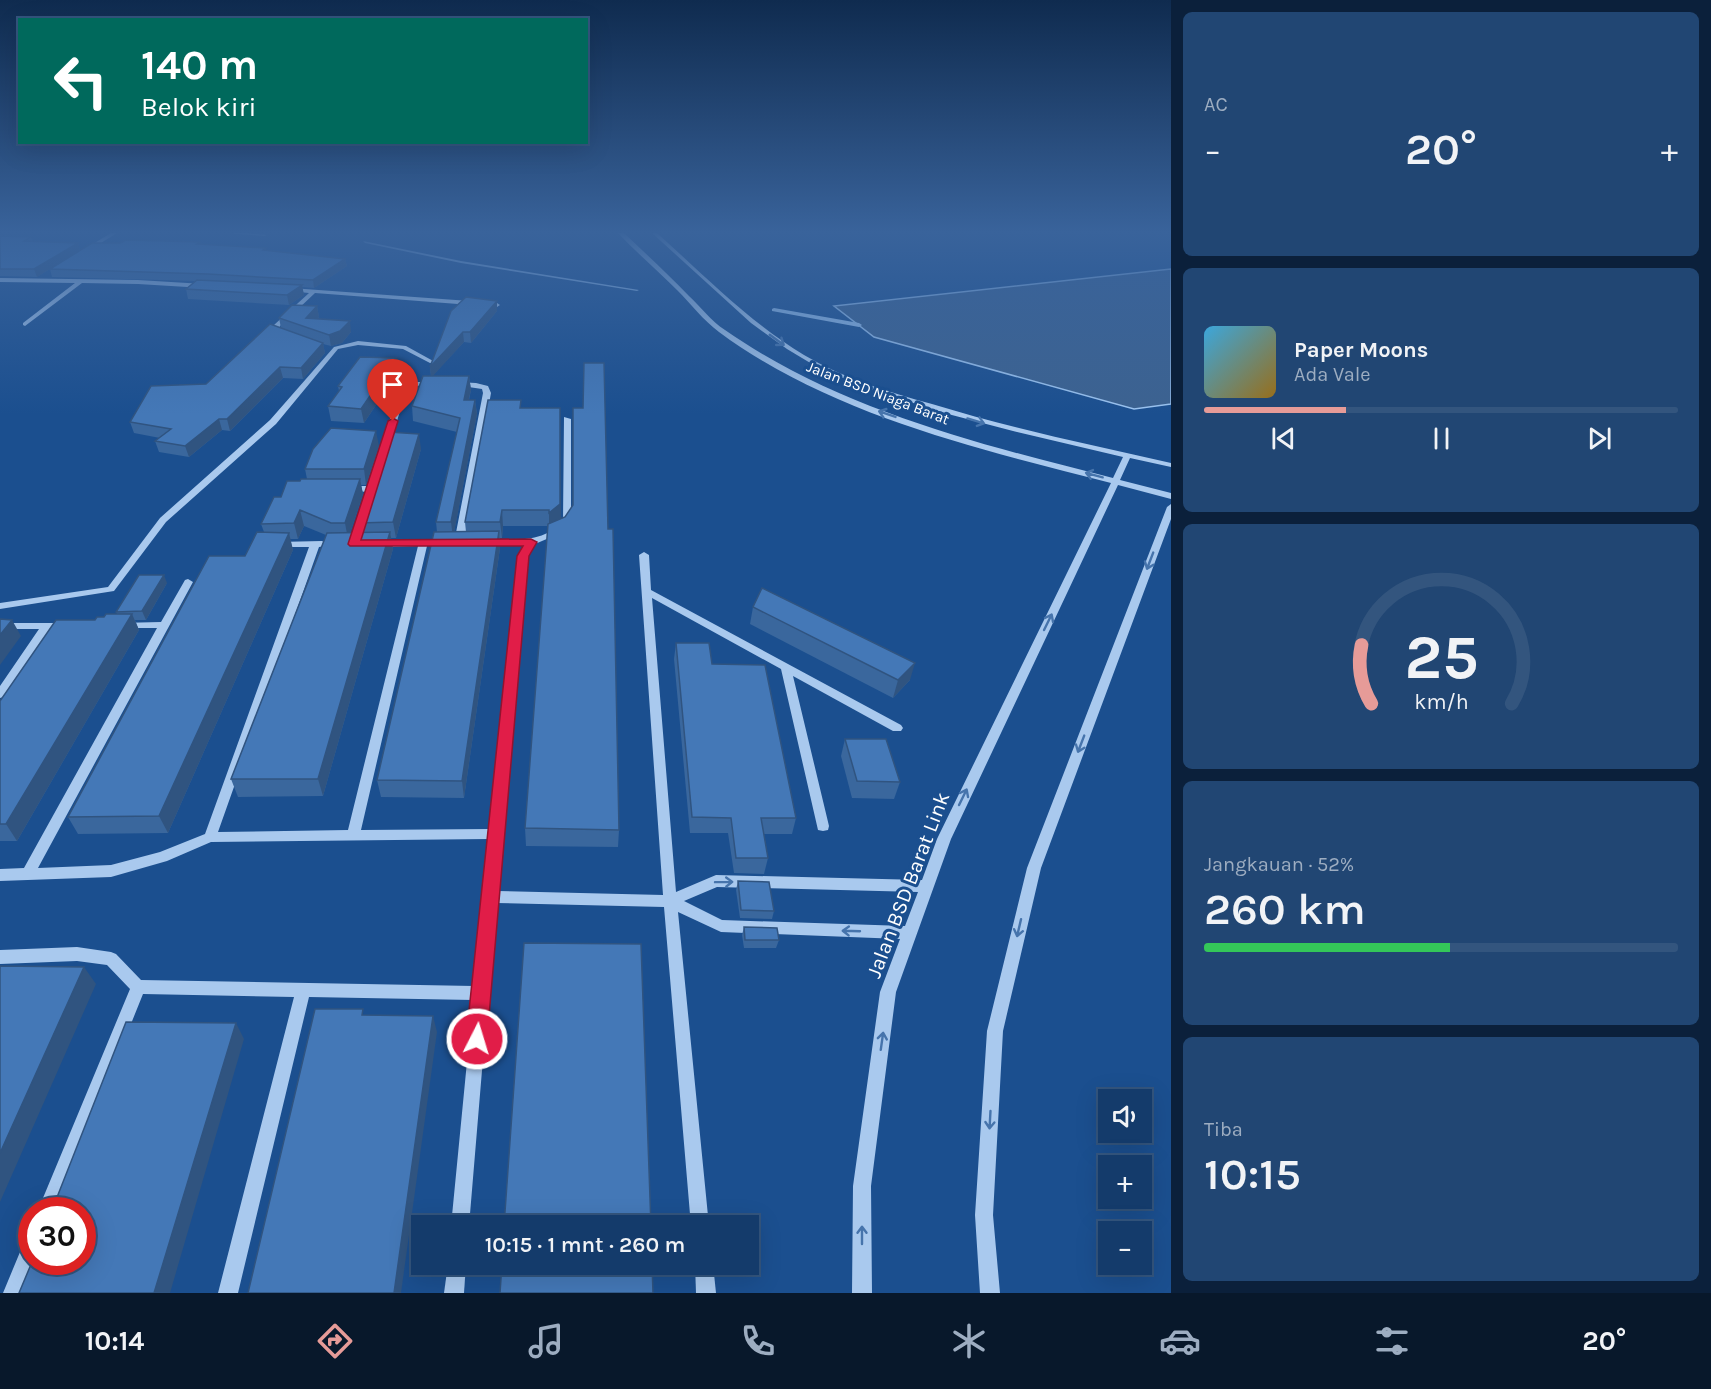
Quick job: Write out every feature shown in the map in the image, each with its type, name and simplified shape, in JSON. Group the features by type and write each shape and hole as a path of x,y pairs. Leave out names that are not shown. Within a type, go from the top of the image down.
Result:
{"street":[{"path":"25,324 65,293"},
{"path":"292,338 276,332 277,325 312,293"},
{"path":"317,293 497,305"},
{"name":"Jalan BSD Niaga Barat","path":"683,293 720,329 807,383 871,409 967,441 1171,496"},
{"name":"Jalan BSD Niaga Barat","path":"722,293 755,323 790,348 832,372 894,395 982,423 1171,465"},
{"path":"0,606 111,588 163,519 273,422 328,350 351,343 385,345 414,351 432,362"},
{"path":"385,448 404,387 409,384 442,384"},
{"path":"450,543 487,393 484,388 476,385 453,384"},
{"path":"366,544 531,542 560,530 567,521 567,419"},
{"path":"377,438 388,438"},
{"name":"Jalan BSD Barat Link","path":"862,1293 864,1174 888,992 944,839 1128,455"},
{"path":"368,500 375,479"},
{"path":"339,490 372,489"},
{"path":"990,1293 984,1215 995,1031 1034,868 1171,507"},
{"path":"461,1215 523,556 531,542"},
{"path":"353,836 423,543"},
{"path":"210,837 315,544"},
{"path":"265,545 335,544"},
{"path":"644,555 670,901 699,1215"},
{"path":"28,874 188,582"},
{"path":"648,592 897,728"},
{"path":"106,625 165,625"},
{"path":"0,626 82,626"},
{"path":"0,694 47,626"},
{"path":"786,668 823,826"},
{"path":"0,875 111,871 162,857 210,837 496,834"},
{"path":"490,897 670,901 716,881 925,886"},
{"path":"670,901 721,926 909,933"},
{"path":"1,958 77,954 111,959 138,987 481,993"},
{"path":"51,1197 138,987"},
{"path":"228,1293 303,989"},
{"path":"13,1293 20,1275"},
{"path":"454,1293 456,1275"},
{"path":"705,1275 706,1293"}],"water":[{"path":"949,293 1171,293 1171,404 1134,409 874,337 834,306"}],"building":[{"path":"259,293 289,293 287,295"},
{"path":"466,297 497,301 470,332 463,332 430,367 451,311"},
{"path":"292,305 317,306 306,318 350,321 340,331 329,335 279,318"},
{"path":"270,324 323,343 301,368 280,367 227,419 219,419 185,446 155,441 171,429 130,422 151,386 206,384"},
{"path":"360,357 396,358 361,409 328,406 342,387 338,386"},
{"path":"584,363 604,363 608,529 613,529 619,830 525,828 548,524 565,517 573,505 573,408 583,408"},
{"path":"423,376 469,376 464,400 475,400 451,522 436,522 460,418 412,406"},
{"path":"488,400 521,400 520,408 560,408 560,504 549,513 549,510 502,510 500,522 465,522"},
{"path":"331,428 376,431 364,469 305,469 313,449"},
{"path":"388,432 419,434 393,522 359,523"},
{"path":"301,479 360,479 345,523 331,523 300,510 294,523 261,524 274,497 281,497 287,481 300,481"},
{"path":"499,531 462,781 377,780 434,532"},
{"path":"257,532 289,533 159,816 68,817 209,556 245,556"},
{"path":"390,532 318,779 231,779 327,533"},
{"path":"139,575 164,575 142,611 116,612"},
{"path":"762,588 915,663 898,680 753,607"},
{"path":"106,614 132,614 6,824 0,824 0,701 56,620 95,620"},
{"path":"0,619 12,620 0,635"},
{"path":"676,643 709,643 712,664 765,665 796,818 761,818 768,858 736,858 731,818 692,817"},
{"path":"845,739 886,739 900,782 857,781"},
{"path":"738,881 769,882 774,911 741,910"},
{"path":"744,927 777,928 779,940 745,940"},
{"path":"524,943 641,944 651,1215 505,1215"},
{"path":"0,966 84,967 0,1153"},
{"path":"315,1009 363,1009 362,1015 433,1016 394,1293 248,1293"},
{"path":"126,1022 236,1023 154,1293 19,1293 27,1275 96,1275 96,1197 57,1197"},
{"path":"501,1275 652,1275 653,1293 500,1293"}],"waterway":[{"path":"774,310 859,325"}],"route":[{"path":"393,421 354,544 531,542 523,556 477,1039"}]}
